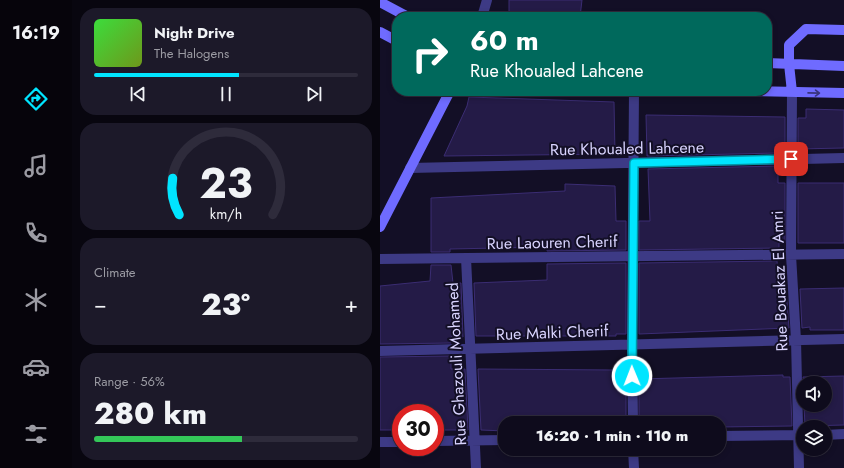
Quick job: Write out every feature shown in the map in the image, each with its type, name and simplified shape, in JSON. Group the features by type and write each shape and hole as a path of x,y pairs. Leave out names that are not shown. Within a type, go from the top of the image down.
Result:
{"street":[{"path":"483,12 486,0"},
{"path":"380,2 399,12"},
{"path":"792,92 789,64 789,45 806,29 844,30"},
{"path":"380,32 392,39"},
{"path":"772,63 844,66"},
{"path":"772,92 844,94"},
{"name":"Rue Bouakaz El Amri","path":"792,92 791,255 800,420"},
{"path":"380,228 447,96"},
{"path":"633,416 632,256 634,96"},
{"name":"Rue Khoualed Lahcene","path":"410,168 844,158"},
{"name":"Rue Laouren Cherif","path":"380,259 844,254"},
{"name":"Rue Ghazouli Mohamed","path":"466,258 476,440 476,468"},
{"name":"Rue Malki Cherif","path":"380,351 844,339"},
{"path":"832,435 844,434"},
{"path":"726,436 796,435"},
{"path":"444,441 498,440"},
{"path":"380,442 392,442"},
{"path":"634,456 634,468"},
{"name":"Rue Bouakaz El Amri","path":"799,468 800,456"}],"building":[{"path":"509,0 582,0 581,12 509,12"},
{"path":"469,97 614,102 615,154 444,156 467,106"},
{"path":"806,109 844,110 844,148 798,149 798,118 806,118"},
{"path":"646,115 785,117 785,149 778,149 778,153 647,156"},
{"path":"778,166 778,183 785,183 785,243 779,243 779,248 639,250 639,221 650,221 648,169"},
{"path":"798,183 844,183 844,243 798,243"},
{"path":"565,184 615,186 616,221 626,221 626,250 547,251 547,247 450,249 450,252 431,252 431,198 565,191"},
{"path":"777,261 779,289 786,289 789,328 639,334 639,263"},
{"path":"626,263 626,334 616,334 616,336 476,336 474,283 547,280 547,264"},
{"path":"431,265 451,265 453,283 461,283 463,337 451,337 451,343 380,344 380,286 430,281"},
{"path":"844,288 844,330 810,330 810,327 802,328 800,289"},
{"path":"451,356 451,369 465,369 468,430 444,430 444,404 392,404 392,430 380,430 380,357"},
{"path":"478,369 616,370 616,379 626,379 626,416 498,416 498,431 481,430"},
{"path":"783,375 783,377 790,377 792,426 726,427 726,416 639,416 639,379"},
{"path":"832,376 844,376 844,425 832,425 832,420 805,420 804,412 832,412"}],"route":[{"path":"632,376 634,163 791,159"}]}
